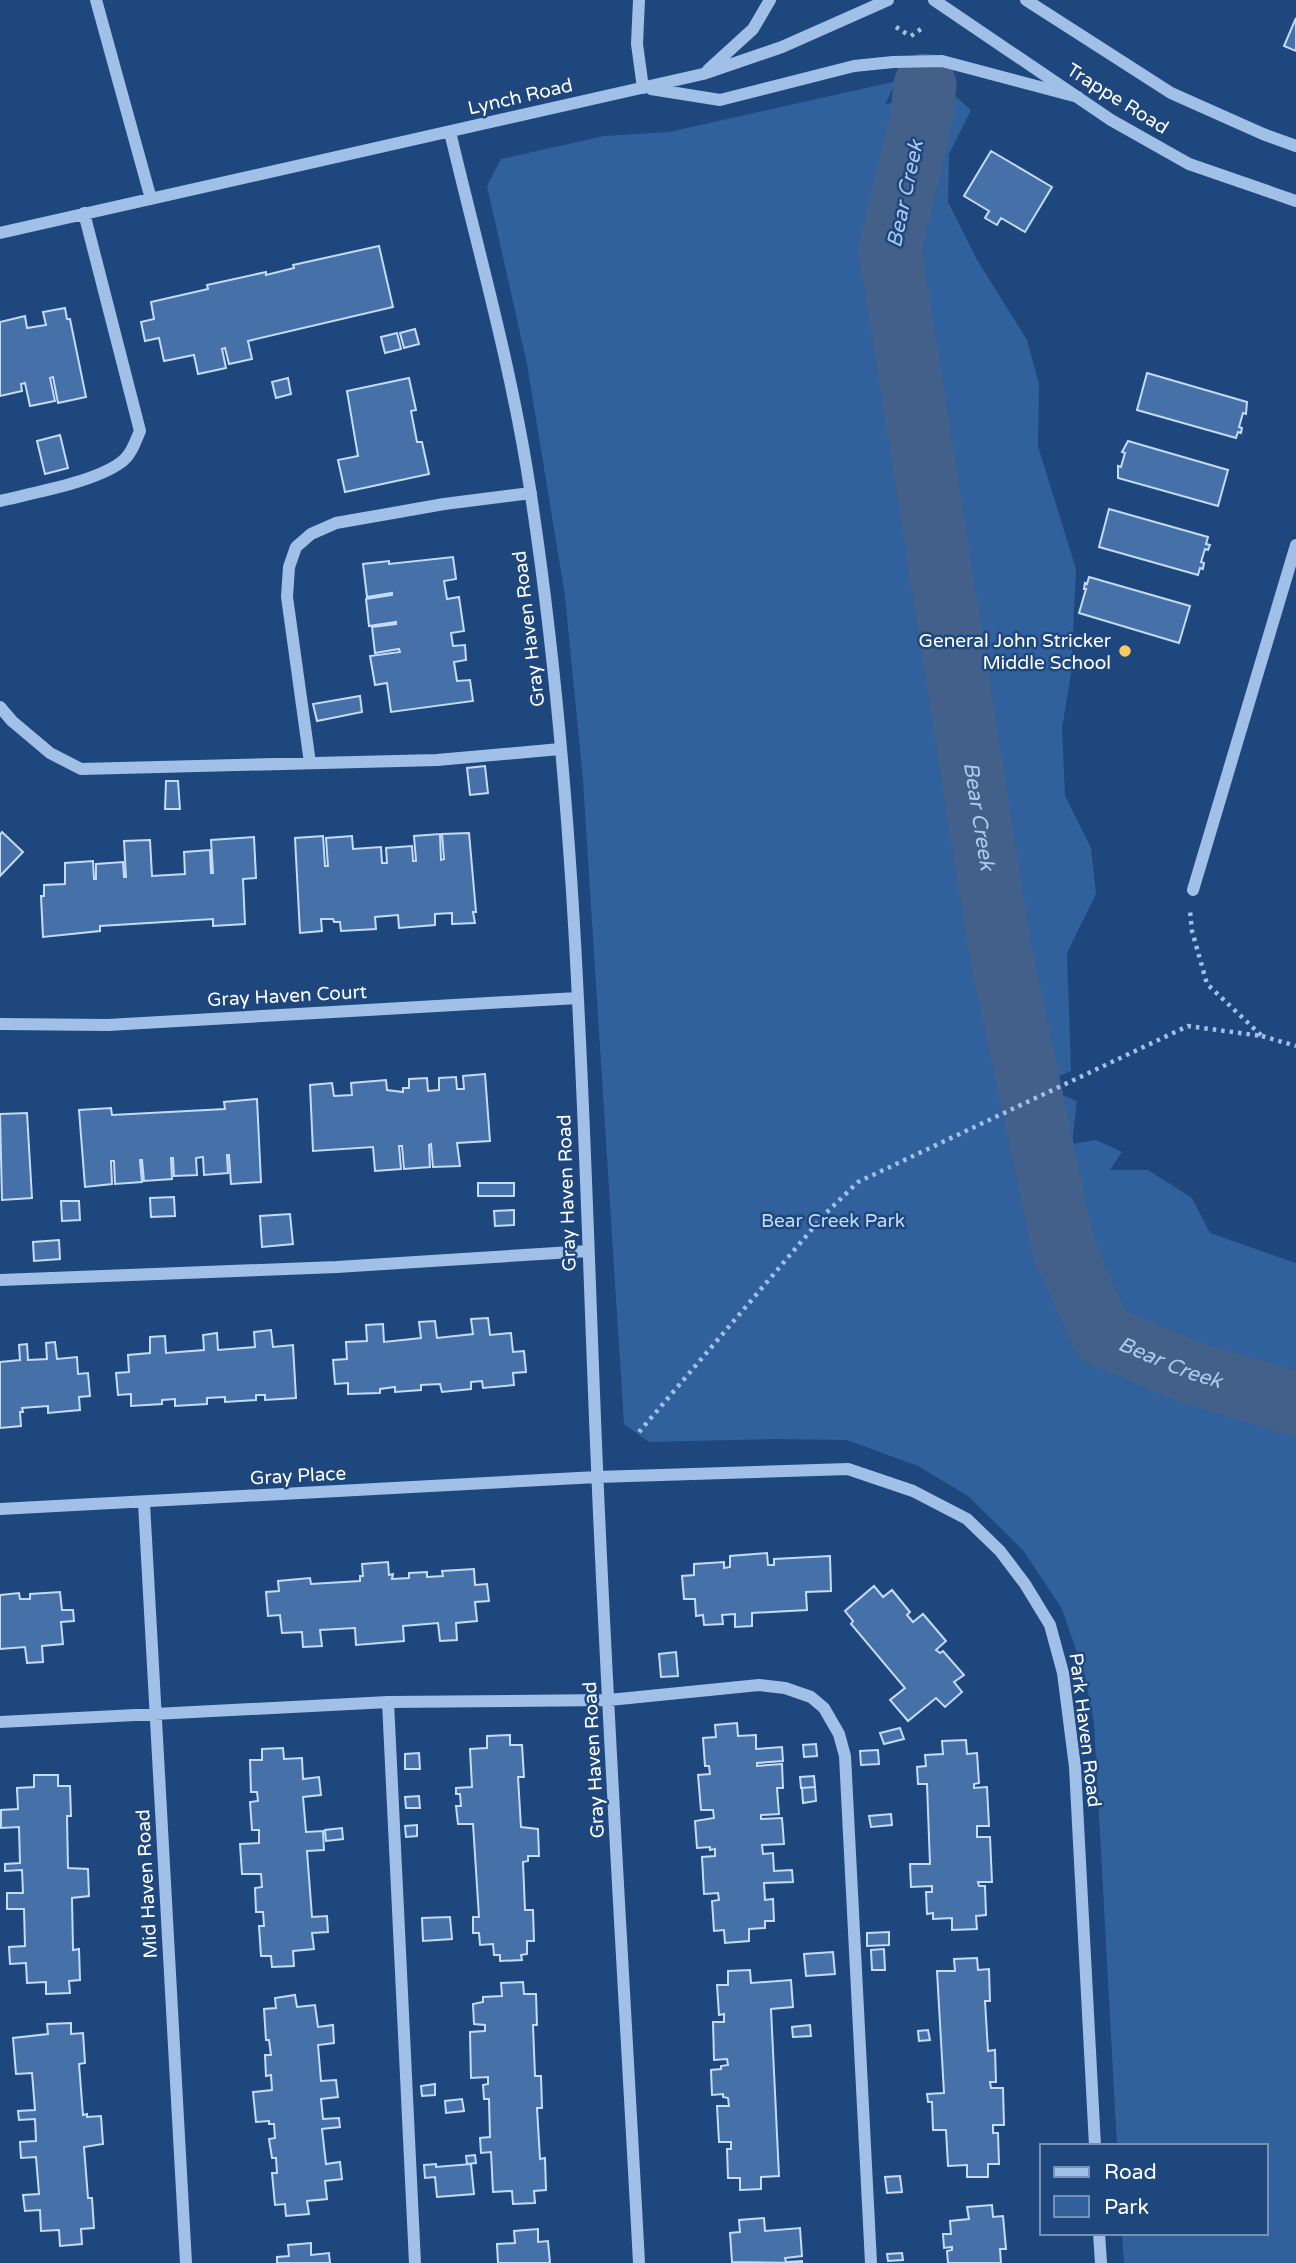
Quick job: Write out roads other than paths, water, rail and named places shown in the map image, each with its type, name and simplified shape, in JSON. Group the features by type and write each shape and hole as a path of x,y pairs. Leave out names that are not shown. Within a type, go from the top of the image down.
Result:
{"street":[{"path":"96,0 151,199"},
{"path":"639,0 637,44 643,88 720,100 854,66 942,61 1078,97"},
{"path":"703,75 754,29 770,0"},
{"name":"Lynch Road","path":"0,233 703,75 782,47 888,0"},
{"name":"Trappe Road","path":"934,0 1111,120 1189,163 1296,201"},
{"name":"Trappe Road","path":"1027,0 1171,93 1296,146"},
{"name":"Gray Haven Road","path":"450,132 511,386 531,493 560,749 577,998 597,1477 639,2263"},
{"path":"0,501 83,480 121,463 131,450 139,431 84,213"},
{"path":"310,763 287,597 289,567 296,547 311,534 336,523 444,504 531,493"},
{"path":"1193,890 1296,545"},
{"path":"0,707 12,721 50,753 81,769 437,760 560,749"},
{"name":"Gray Haven Court","path":"0,1024 108,1025 577,998"},
{"path":"0,1280 281,1270 588,1251"},
{"name":"Park Haven Road","path":"597,1477 848,1469 913,1492 967,1519 1000,1551 1025,1584 1049,1625 1063,1673 1075,1767 1095,2144"},
{"name":"Gray Place","path":"0,1509 597,1477"},
{"name":"Mid Haven Road","path":"144,1503 186,2263"},
{"path":"0,1722 388,1702 609,1700 759,1685 785,1688 811,1697 824,1708 839,1734 845,1756 871,2263"},
{"path":"388,1702 415,2263"},
{"path":"1099,2235 1101,2263"}],"waterway":[{"name":"Bear Creek","path":"925,85 921,120 890,248 1000,949 1064,1250 1102,1335 1189,1372 1296,1404"}],"place":[{"name":"General John Stricker Middle School","path":"1125,651"}],"park label":[{"name":"Bear Creek Park","path":"833,1220"}]}
